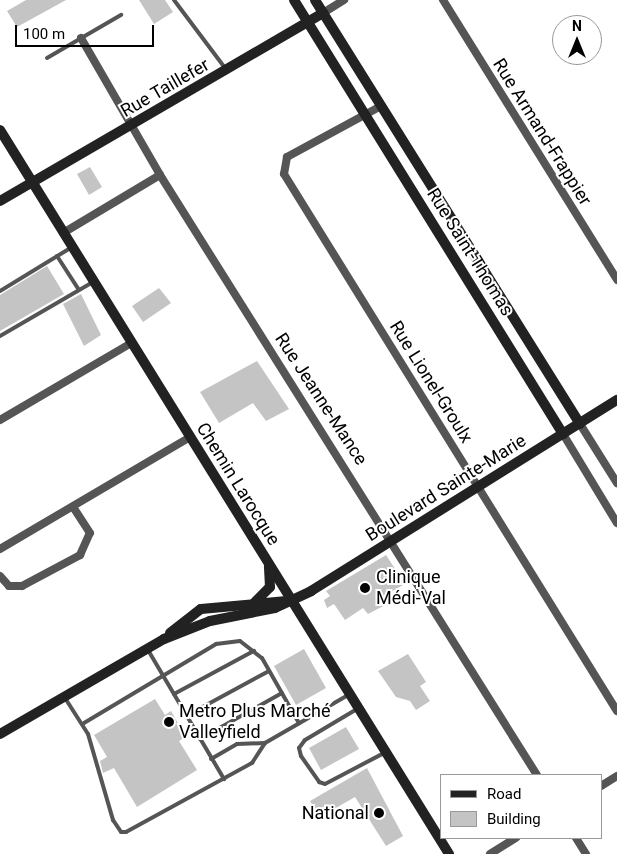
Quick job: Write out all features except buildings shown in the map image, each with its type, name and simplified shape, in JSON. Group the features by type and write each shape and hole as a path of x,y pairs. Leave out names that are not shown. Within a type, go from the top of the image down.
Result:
{"street":[{"name":"Rue Saint-Thomas","path":"294,0 617,523"},
{"name":"Rue Saint-Thomas","path":"315,0 617,483"},
{"name":"Rue Taillefer","path":"0,201 344,0"},
{"name":"Rue Armand-Frappier","path":"443,0 617,280"},
{"name":"Rue Jeanne-Mance","path":"81,38 160,175 393,540 536,774"},
{"name":"Rue Lionel-Groulx","path":"380,106 287,157 284,174 617,711"},
{"name":"Chemin Larocque","path":"0,130 440,838"},
{"path":"63,233 160,175"},
{"path":"0,420 132,343"},
{"name":"Boulevard Sainte-Marie","path":"0,734 63,695 164,639 210,621 292,600 393,540 617,400"},
{"path":"0,549 190,437"},
{"path":"0,576 10,586 22,586 80,555 90,533 73,506"},
{"path":"253,603 270,587 269,565"},
{"name":"Boulevard Sainte-Marie","path":"164,639 201,609 292,600"},
{"path":"602,785 617,776"},
{"name":"Chemin Larocque","path":"441,839 450,854"},
{"path":"490,854 514,839"},
{"path":"577,839 586,854"}],"lane":[{"path":"174,0 227,70"},
{"path":"47,58 121,15"},
{"path":"0,291 72,247"},
{"path":"57,256 80,290"},
{"path":"0,336 93,282"},
{"path":"84,723 162,673 216,644 245,642 254,650 269,671 299,723"},
{"path":"147,648 224,779"},
{"path":"174,694 254,650"},
{"path":"186,716 269,671"},
{"path":"200,739 282,692"},
{"path":"63,695 84,723 113,820 121,832 252,763 265,743 350,694"},
{"path":"359,708 305,740 299,748 301,756 319,782 325,784 386,752"},
{"path":"211,759 237,744 265,743"}],"place":[{"name":"Clinique Médi-Val","path":"365,588"},
{"name":"Metro Plus Marché Valleyfield","path":"169,722"},
{"name":"National","path":"379,813"}]}
